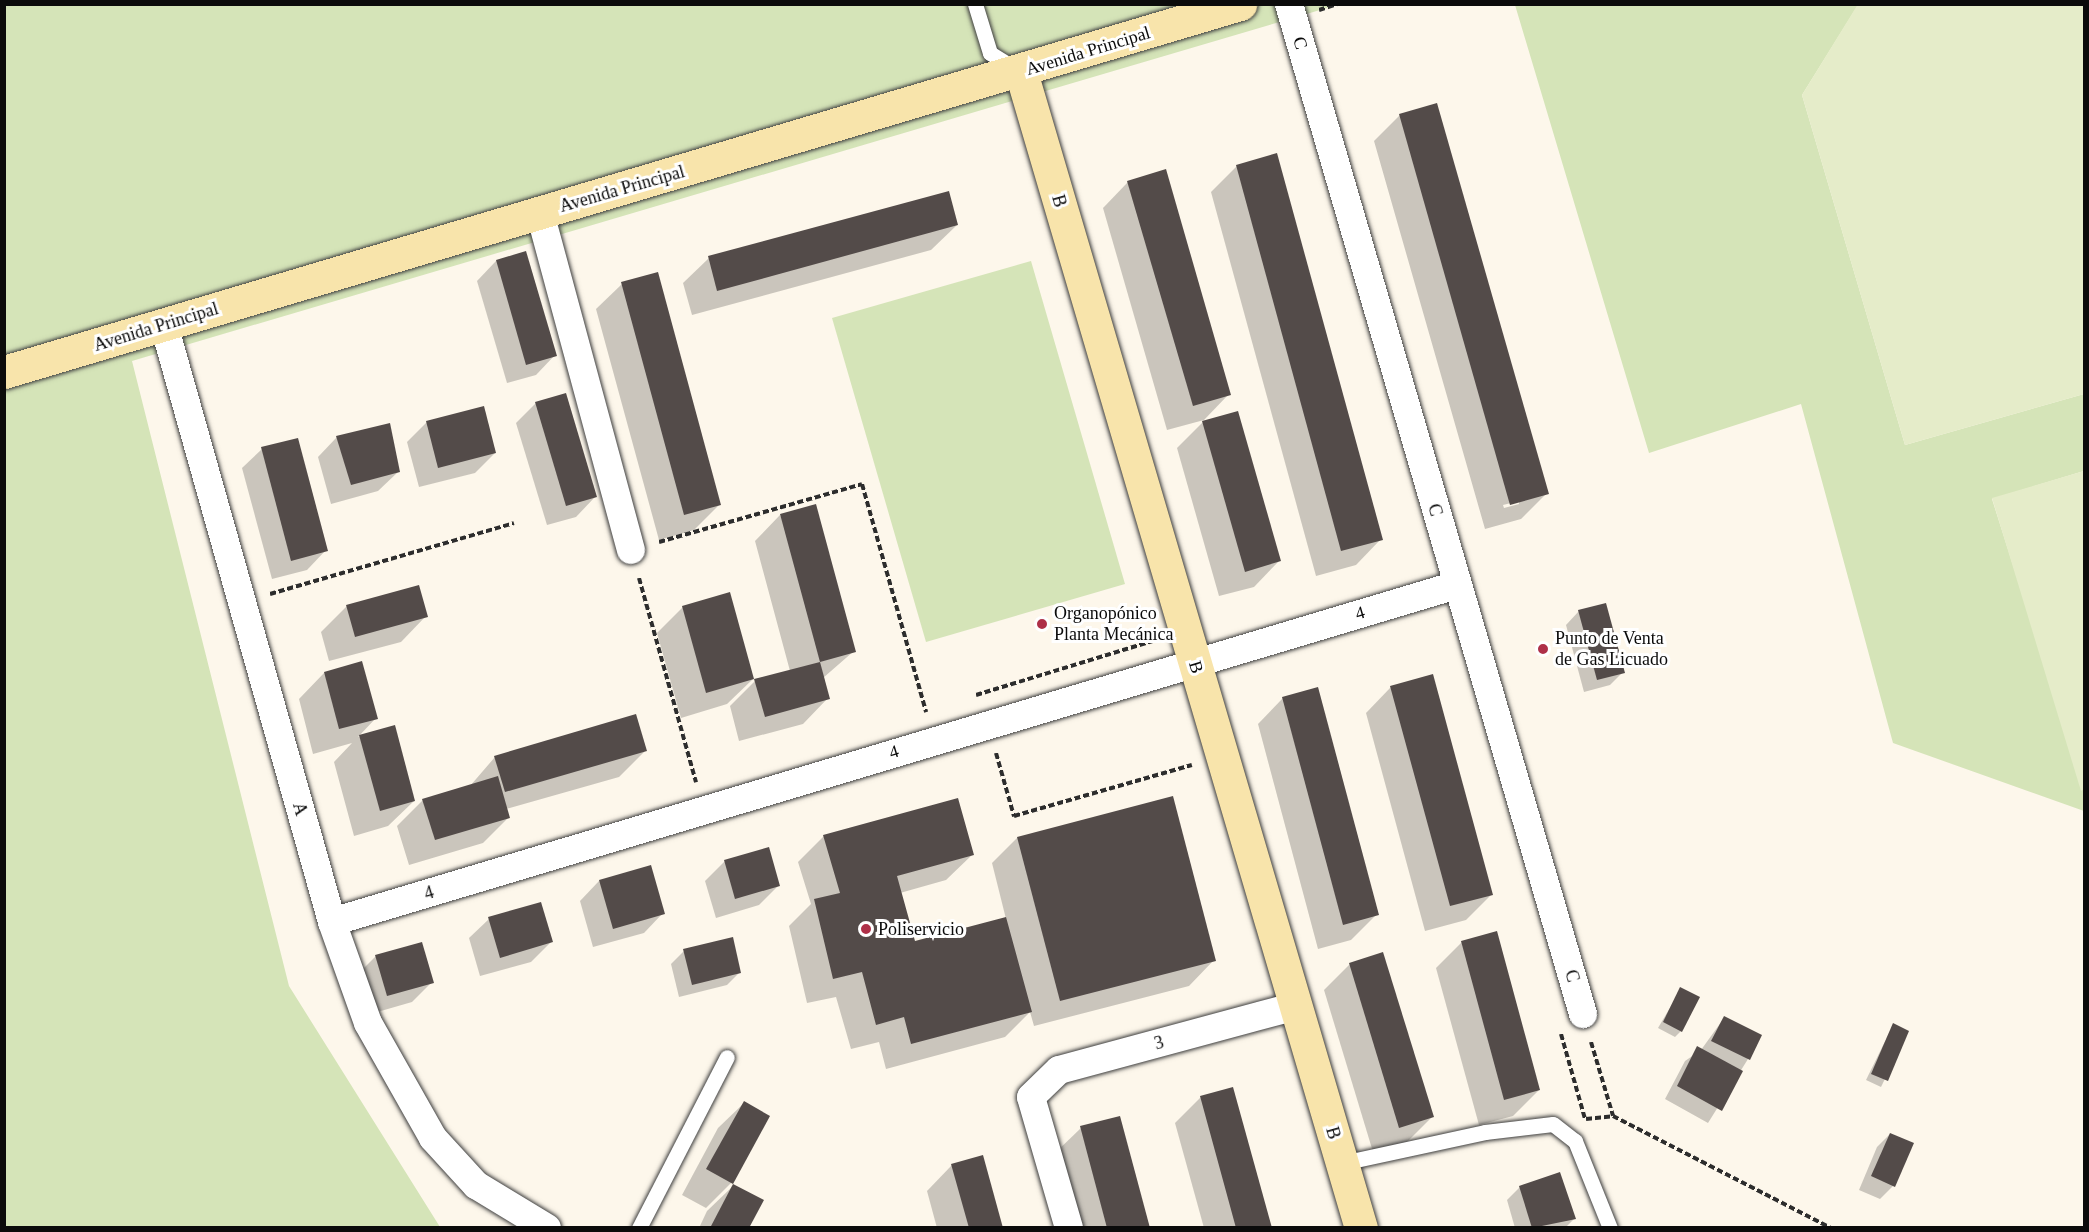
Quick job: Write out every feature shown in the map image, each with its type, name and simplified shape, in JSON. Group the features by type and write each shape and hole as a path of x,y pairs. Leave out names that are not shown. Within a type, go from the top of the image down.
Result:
{"main road":[{"name":"Avenida Principal","path":"4,372 1021,72 1240,4"},
{"name":"B","path":"1021,72 1361,1227"}],"street":[{"name":"C","path":"1289,4 1583,1014"},
{"path":"540,213 631,550"},
{"name":"A","path":"164,325 332,922 368,1023 433,1138 476,1185 547,1227"},
{"name":"4","path":"332,922 1194,661 1457,585"},
{"name":"3","path":"1069,1227 1031,1097 1059,1070 1296,1006"}],"lane":[{"path":"975,4 990,53 1021,72"},
{"path":"639,1227 728,1057"},
{"path":"1342,1163 1485,1132 1553,1124 1575,1142 1610,1227"}],"path":[{"path":"704,809 631,550 862,484 934,740"},
{"path":"241,602 514,523"},
{"path":"984,752 995,749 1014,816 1199,763"},
{"path":"1583,1014 1613,1116"},
{"path":"1553,1124 1613,1116 1831,1227"}],"green space":[{"path":"1858,4 2084,5 2084,394 1905,445 1802,95"},
{"path":"5,5 1337,5 132,361 289,986 440,1227 5,1228"},
{"path":"1515,5 1858,5 1802,95 1905,445 2084,394 2084,471 1992,499 2084,789 2084,811 1893,743 1801,404 1649,453"},
{"path":"1031,261 1125,584 926,642 832,318"},
{"path":"2084,471 2084,789 2081,791 1992,498"}],"building":[{"path":"1437,103 1549,494 1510,505 1399,114"},
{"path":"1277,153 1383,540 1341,551 1236,165"},
{"path":"1166,169 1231,395 1193,406 1127,181"},
{"path":"949,191 958,225 717,291 708,256"},
{"path":"526,251 557,356 526,365 496,260"},
{"path":"658,272 721,505 684,515 621,282"},
{"path":"566,393 597,497 566,506 535,402"},
{"path":"484,406 496,453 438,468 426,421"},
{"path":"1238,411 1281,561 1245,572 1202,421"},
{"path":"390,423 400,472 351,485 336,436"},
{"path":"298,438 328,551 291,561 261,447"},
{"path":"816,504 856,652 820,662 780,514"},
{"path":"419,585 428,617 355,637 346,605"},
{"path":"730,592 754,679 706,693 682,606"},
{"path":"1606,603 1625,673 1597,680 1578,610"},
{"path":"362,661 378,719 339,729 324,672"},
{"path":"820,662 830,699 765,717 754,679"},
{"path":"1433,674 1493,895 1450,906 1390,686"},
{"path":"1318,687 1379,915 1343,925 1282,697"},
{"path":"636,714 647,751 505,792 494,756"},
{"path":"395,725 415,801 380,811 359,735"},
{"path":"498,776 510,818 435,840 422,799"},
{"path":"1173,796 1216,961 1060,1001 1017,837"},
{"name":"Poliservicio","path":"958,798 974,855 897,876 915,941 1006,917 1032,1012 911,1044 904,1017 876,1025 862,972 833,979 814,899 840,893 823,835"},
{"path":"769,847 780,886 735,899 724,860"},
{"path":"651,865 665,914 613,929 599,880"},
{"path":"541,902 553,942 500,958 488,917"},
{"path":"1497,931 1540,1090 1504,1100 1461,941"},
{"path":"733,937 741,973 692,985 683,949"},
{"path":"422,942 434,983 387,996 375,955"},
{"path":"1383,952 1434,1117 1399,1128 1349,963"},
{"path":"1680,987 1700,997 1682,1032 1663,1022"},
{"path":"1724,1016 1762,1035 1750,1060 1711,1041"},
{"path":"1893,1023 1909,1031 1888,1081 1871,1074"},
{"path":"1697,1046 1743,1071 1722,1111 1677,1086"},
{"path":"1233,1087 1272,1228 1236,1228 1200,1096"},
{"path":"744,1101 770,1116 733,1184 706,1169"},
{"path":"1120,1116 1150,1228 1107,1228 1080,1126"},
{"path":"1890,1133 1914,1143 1895,1187 1871,1176"},
{"path":"983,1155 1003,1228 969,1228 951,1164"},
{"path":"1560,1172 1576,1219 1532,1228 1519,1186"},
{"path":"733,1184 764,1200 749,1228 710,1228"}],"place":[{"name":"Organopónico Planta Mecánica","path":"1042,624"},
{"name":"Punto de Venta de Gas Licuado","path":"1543,649"},
{"name":"Poliservicio","path":"866,929"}]}
